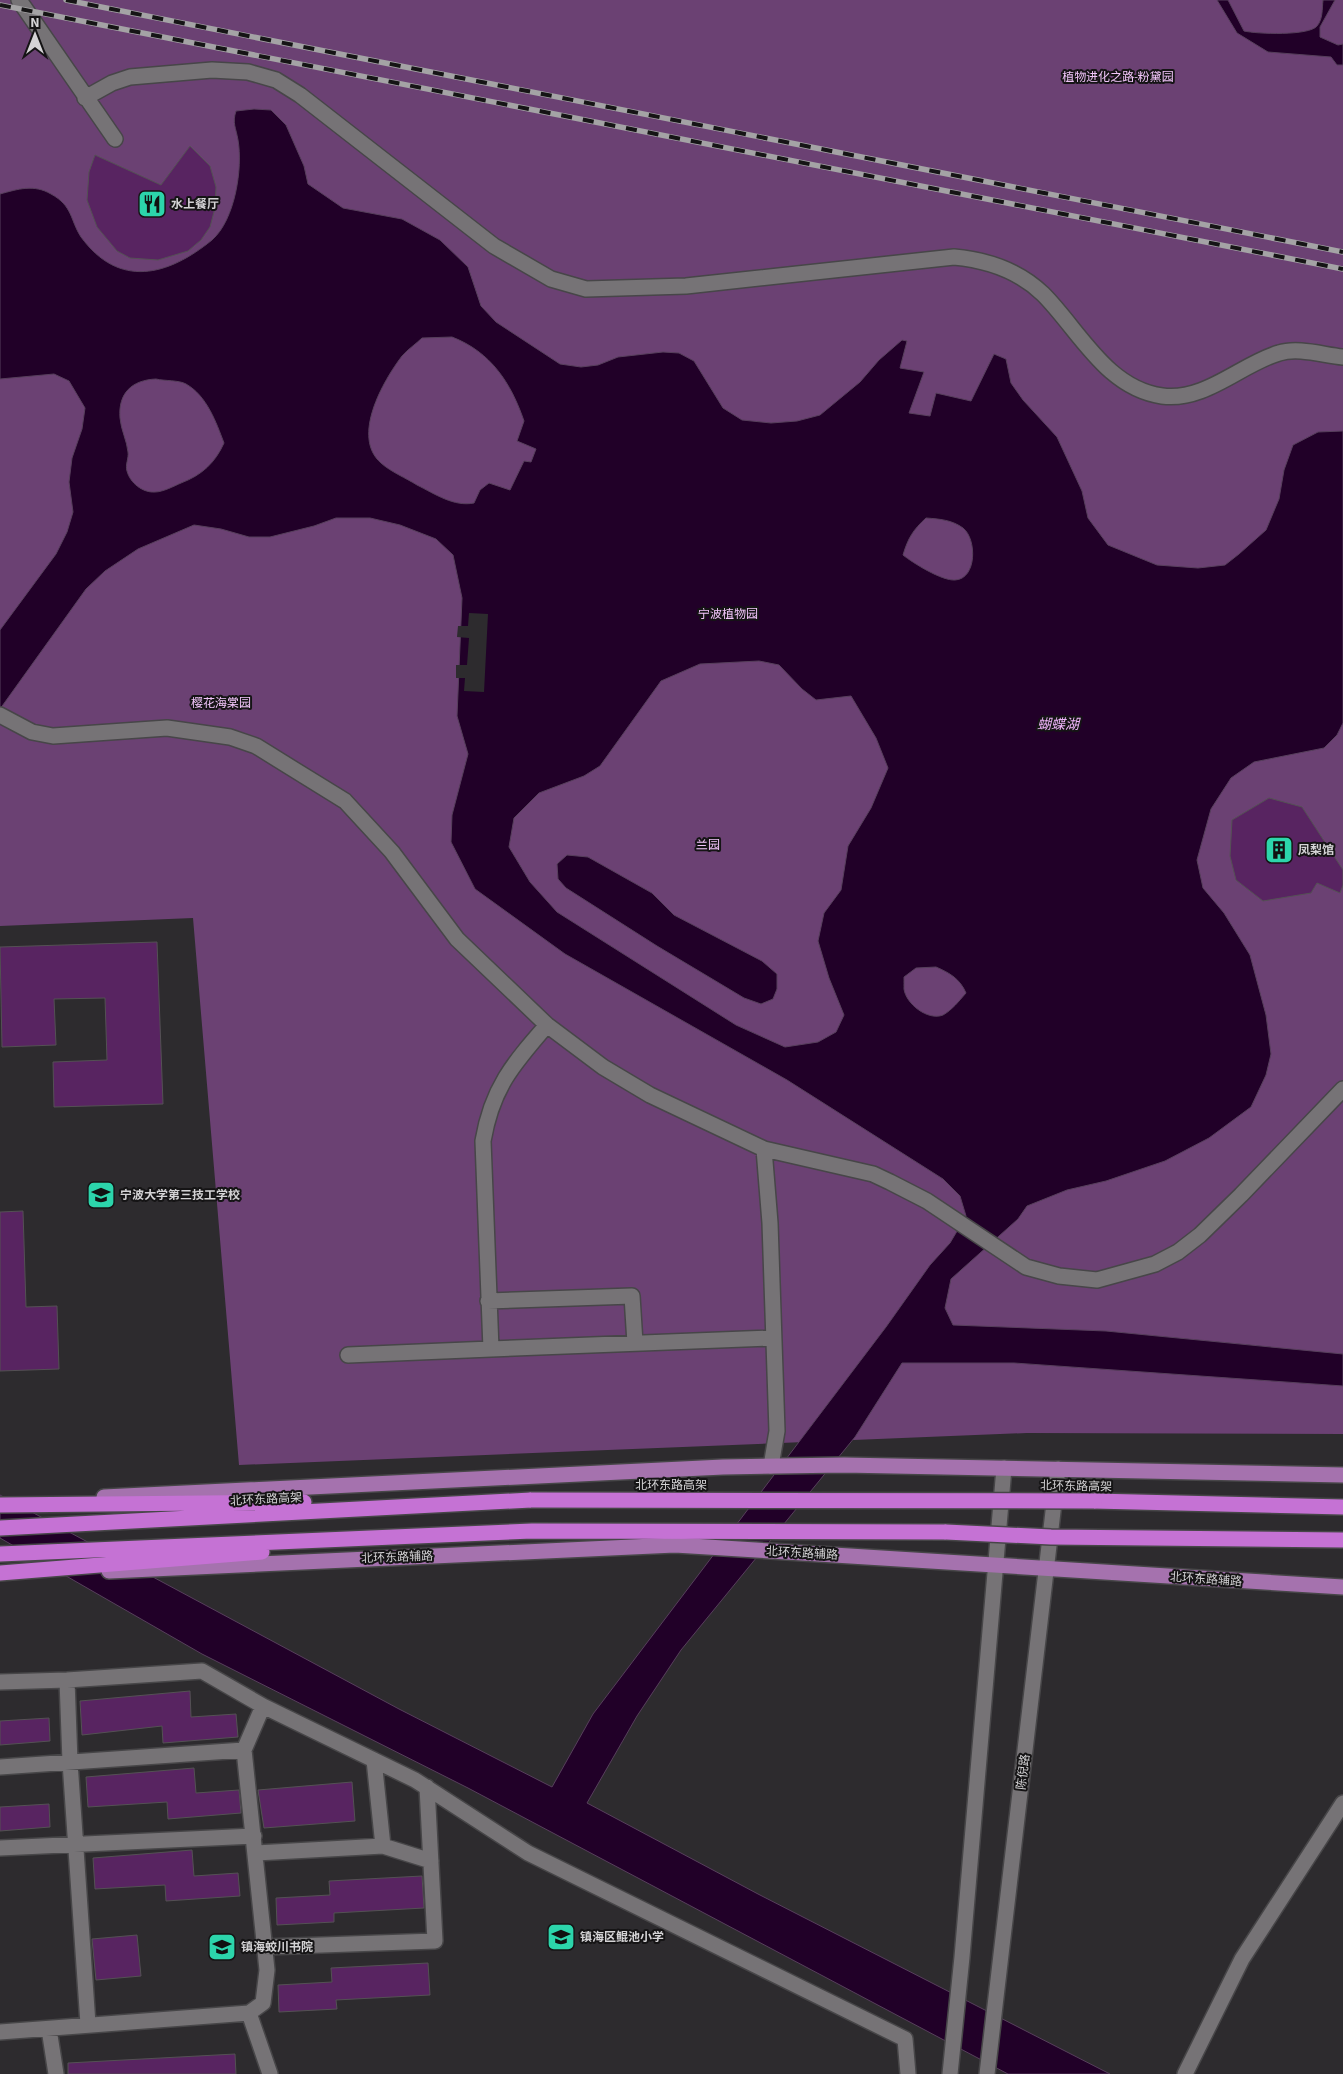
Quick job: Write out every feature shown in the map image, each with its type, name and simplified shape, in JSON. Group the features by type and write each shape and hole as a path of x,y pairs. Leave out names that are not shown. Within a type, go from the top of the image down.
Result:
{"highway":[{"path":"0,1504 531,1500"},
{"name":"北环东路高架","path":"0,1528 531,1500 978,1500 1343,1507"},
{"path":"0,1575 532,1531"},
{"path":"0,1554 532,1531 946,1532 1051,1537 1343,1540"}],"main road":[{"path":"0,1504 723,1467 844,1465 1343,1475"},
{"name":"北环东路辅路","path":"0,1575 675,1545 1343,1587"}],"street":[{"path":"19,0 115,139"},
{"path":"85,98 112,83 130,77 212,70 248,72 276,80 300,95 494,246 551,279 586,289 686,286 954,257 977,259 1000,266 1014,273 1042,293 1098,360 1121,379 1162,396 1182,395 1205,388 1280,352 1298,351 1343,357"},
{"path":"6,719 32,732 53,736 132,730 184,729 230,737 256,746 345,801 392,852 458,939 547,1025 603,1067 650,1095 764,1149 872,1174 927,1201 1005,1254 1034,1269 1059,1276 1097,1280 1155,1264 1178,1252 1200,1235 1343,1090"},
{"path":"491,1349 483,1141 487,1114 501,1083 547,1025"},
{"path":"764,1149 770,1223 772,1338 777,1431 771,1466"},
{"path":"488,1301 632,1296 635,1343"},
{"path":"348,1356 772,1338"},
{"path":"950,2074 962,1957 1004,1468"},
{"name":"陈倪路","path":"987,2074 1058,1469"},
{"path":"0,1682 67,1680 202,1671 263,1706 427,1788 528,1853 905,2039 908,2074"},
{"path":"67,1680 70,1762 88,2024"},
{"path":"0,2032 49,2030 88,2024 249,2013 263,2003 267,1970 244,1750 263,1706"},
{"path":"0,1767 244,1750"},
{"path":"374,1760 383,1846"},
{"path":"265,1947 434,1941 427,1788"},
{"path":"1185,2074 1242,1959 1343,1803"},
{"path":"0,1848 254,1836"},
{"path":"256,1853 383,1846 431,1861"},
{"path":"249,2013 270,2074"},
{"path":"49,2030 56,2074"}],"green space":[{"name":"宁波植物园","path":"0,0 1343,0 1343,1434 1027,1433 239,1465 193,918 0,926"}],"water":[{"path":"1217,0 1228,0 1244,31 1294,33 1317,26 1322,14 1323,0 1335,0 1320,27 1320,37 1338,45 1343,44 1343,65 1337,65 1331,57 1268,52 1237,33"},
{"name":"蝴蝶湖","path":"271,110 286,125 304,166 308,184 343,208 402,219 440,240 468,267 481,306 496,322 560,364 581,367 598,365 618,357 663,352 679,353 694,361 723,408 742,420 771,423 797,421 820,415 860,382 879,360 902,340 907,341 900,368 924,372 909,413 930,416 936,393 971,401 994,354 1006,359 1011,383 1023,400 1057,437 1082,491 1088,518 1108,545 1157,565 1198,568 1225,565 1266,530 1279,499 1284,470 1293,445 1318,432 1343,431 1343,723 1337,735 1324,748 1254,762 1231,778 1211,809 1197,860 1203,888 1224,913 1250,955 1266,1015 1271,1054 1266,1075 1251,1107 1209,1138 1165,1161 1106,1181 1067,1190 1027,1206 1018,1219 951,1279 945,1308 953,1325 1106,1331 1343,1354 1343,1386 1014,1363 902,1363 855,1437 681,1650 637,1716 587,1803 758,1894 1110,2074 1008,2074 468,1788 202,1654 0,1538 0,1495 399,1709 552,1787 593,1714 886,1327 930,1265 950,1243 966,1216 960,1196 943,1179 787,1080 565,954 475,889 451,842 452,815 468,754 457,716 462,598 453,555 436,539 400,525 370,518 336,518 314,526 270,537 249,537 221,529 194,525 138,549 105,571 86,589 0,709 0,630 56,554 67,532 73,512 69,482 72,458 82,429 85,408 69,381 54,374 0,379 0,194 26,188 45,191 63,203 77,231 96,254 111,264 128,270 144,272 161,269 178,262 212,240 226,220 232,207 238,179 239,152 234,122 236,111","holes":["452,337 466,343 478,351 498,370 513,394 524,421 517,441 536,449 531,462 524,461 510,490 489,483 480,490 474,503 459,503 445,499 389,469 381,463 373,452 369,439 369,424 379,394 402,356 422,338","156,379 179,382 193,389 200,395 210,410 224,443 207,468 189,480 155,492 142,489 134,483 129,475 127,469 128,454 120,418 121,402 128,389 147,380","926,518 946,520 963,528 968,533 972,549 971,566 968,573 962,578 949,580 920,567 903,555 914,530","759,661 779,665 802,689 816,700 851,696 876,738 888,768 871,808 848,846 841,890 824,913 818,941 829,978 844,1015 836,1032 818,1042 785,1047 736,1025 557,912 530,882 509,847 514,818 539,793 584,776 600,766 661,681 700,664","936,967 954,977 966,993 943,1015 931,1016 919,1010 909,1000 904,989 904,977 916,968"]},
{"path":"567,855 588,857 652,893 674,915 762,961 777,974 777,989 773,999 761,1004 744,998 657,946 566,888 558,879 557,864"}],"pier":[{"path":"469,613 488,614 484,692 464,691 465,678 456,678 456,665 467,665 469,638 457,637 458,626 468,626"}],"building":[{"name":"水上餐厅","path":"190,146 210,166 216,187 215,208 210,227 201,240 188,251 158,260 130,258 117,251 97,227 87,200 89,172 95,155 161,185"},
{"name":"凤梨馆","path":"1269,798 1302,807 1343,870 1343,885 1340,893 1317,883 1311,893 1263,901 1236,880 1230,856 1232,820"},
{"path":"157,942 163,1104 54,1107 53,1062 107,1060 105,998 54,999 56,1045 2,1047 0,947"},
{"path":"23,1211 26,1307 57,1306 59,1369 0,1371 0,1212"},
{"path":"190,1691 191,1717 236,1714 238,1737 163,1743 162,1726 82,1735 80,1701"},
{"path":"49,1718 50,1741 0,1745 0,1721"},
{"path":"194,1768 196,1793 239,1790 241,1813 168,1819 167,1802 88,1807 86,1777"},
{"path":"352,1782 355,1821 264,1828 258,1790"},
{"path":"49,1804 50,1827 0,1831 0,1807"},
{"path":"192,1850 194,1876 238,1873 240,1896 166,1901 165,1885 95,1889 93,1858"},
{"path":"422,1876 424,1908 334,1913 334,1922 277,1925 276,1898 330,1895 329,1881"},
{"path":"137,1935 141,1976 96,1980 92,1939"},
{"path":"428,1963 430,1995 336,2000 337,2009 279,2012 278,1985 332,1982 331,1968"},
{"path":"235,2054 236,2074 68,2074 68,2063"}],"railway":[{"path":"66,0 1343,252"},
{"path":"0,5 1343,269"}],"place":[{"name":"水上餐厅","path":"152,204"},
{"name":"凤梨馆","path":"1279,850"},
{"name":"宁波大学第三技工学校","path":"101,1195"},
{"name":"镇海区鲲池小学","path":"561,1937"},
{"name":"镇海蛟川书院","path":"222,1947"}],"park label":[{"name":"植物进化之路-粉黛园","path":"1118,77"},
{"name":"樱花海棠园","path":"221,703"},
{"name":"兰园","path":"708,845"}]}
